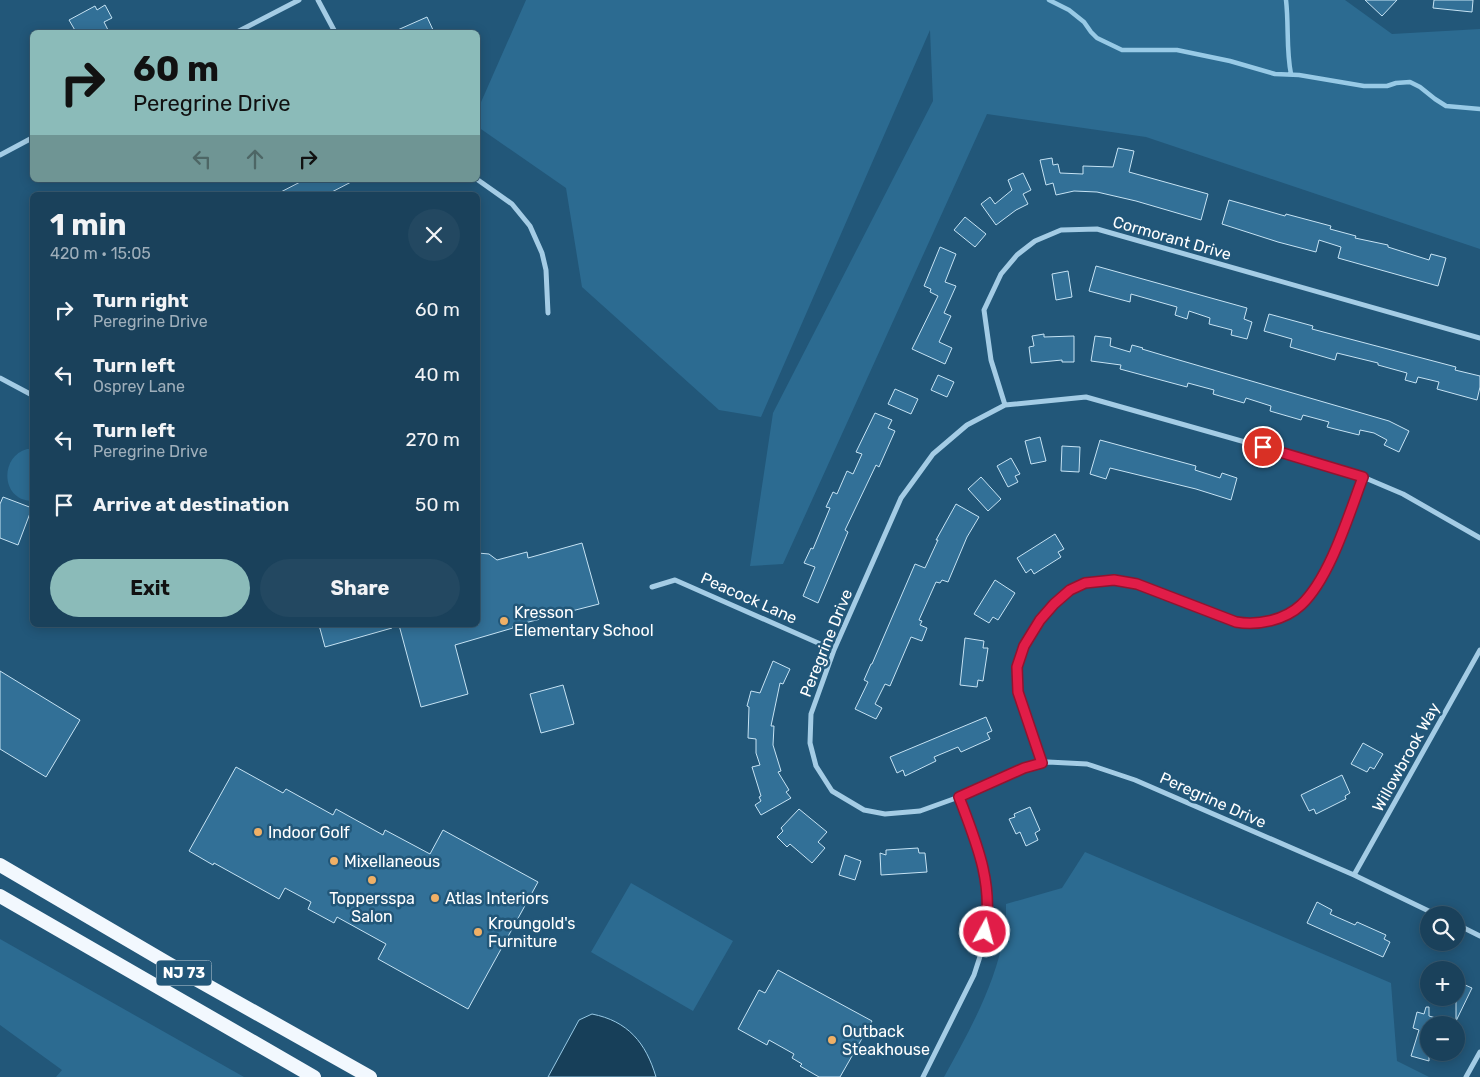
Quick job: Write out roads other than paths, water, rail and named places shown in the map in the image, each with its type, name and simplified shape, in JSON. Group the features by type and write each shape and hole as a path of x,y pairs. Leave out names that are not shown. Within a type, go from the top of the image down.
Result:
{"highway":[{"name":"NJ 73","path":"0,865 169,964 370,1077"},
{"name":"NJ 73","path":"0,896 314,1077"}],"street":[{"path":"240,30 299,0"},
{"path":"318,0 334,30"},
{"path":"0,155 30,139"},
{"path":"480,181 512,204 530,226 542,253 546,270 548,313"},
{"name":"Cormorant Drive","path":"1005,406 991,360 984,310 1001,274 1017,255 1035,241 1061,230 1097,229 1480,338"},
{"path":"0,378 30,394"},
{"name":"Peregrine Drive","path":"1420,907 1354,875 1135,780 1087,764 1048,762 1024,768 959,797 920,811 885,814 864,810 832,791 816,766 810,743 811,714 834,650 901,498 933,454 967,425 1005,406 1086,397 1363,477 1403,494 1480,538"},
{"path":"1042,763 1018,692 1017,667 1024,646 1040,620 1059,599 1070,590 1085,583 1114,580 1137,584 1236,622 1251,624 1276,619 1298,607 1316,586 1329,564 1363,477"},
{"name":"Peacock Lane","path":"652,587 675,580 834,650"},
{"name":"Willowbrook Way","path":"1354,875 1480,650"},
{"path":"922,1077 974,974 980,957 987,920 988,900 983,868 977,845 959,797"},
{"path":"1465,928 1480,936"},
{"path":"1466,1077 1480,1052"}],"waterway":[{"path":"1049,0 1069,10 1084,22 1097,38 1122,50 1177,50 1230,61 1275,74 1299,75 1364,86 1387,86 1410,82 1446,106 1480,109"},
{"path":"1286,0 1291,74"}],"place":[{"name":"Kresson Elementary School","path":"504,621"},
{"name":"Indoor Golf","path":"258,832"},
{"name":"Mixellaneous","path":"334,861"},
{"name":"Toppersspa Salon","path":"372,880"},
{"name":"Atlas Interiors","path":"435,898"},
{"name":"Kroungold's Furniture","path":"478,932"},
{"name":"Outback Steakhouse","path":"832,1040"}]}
